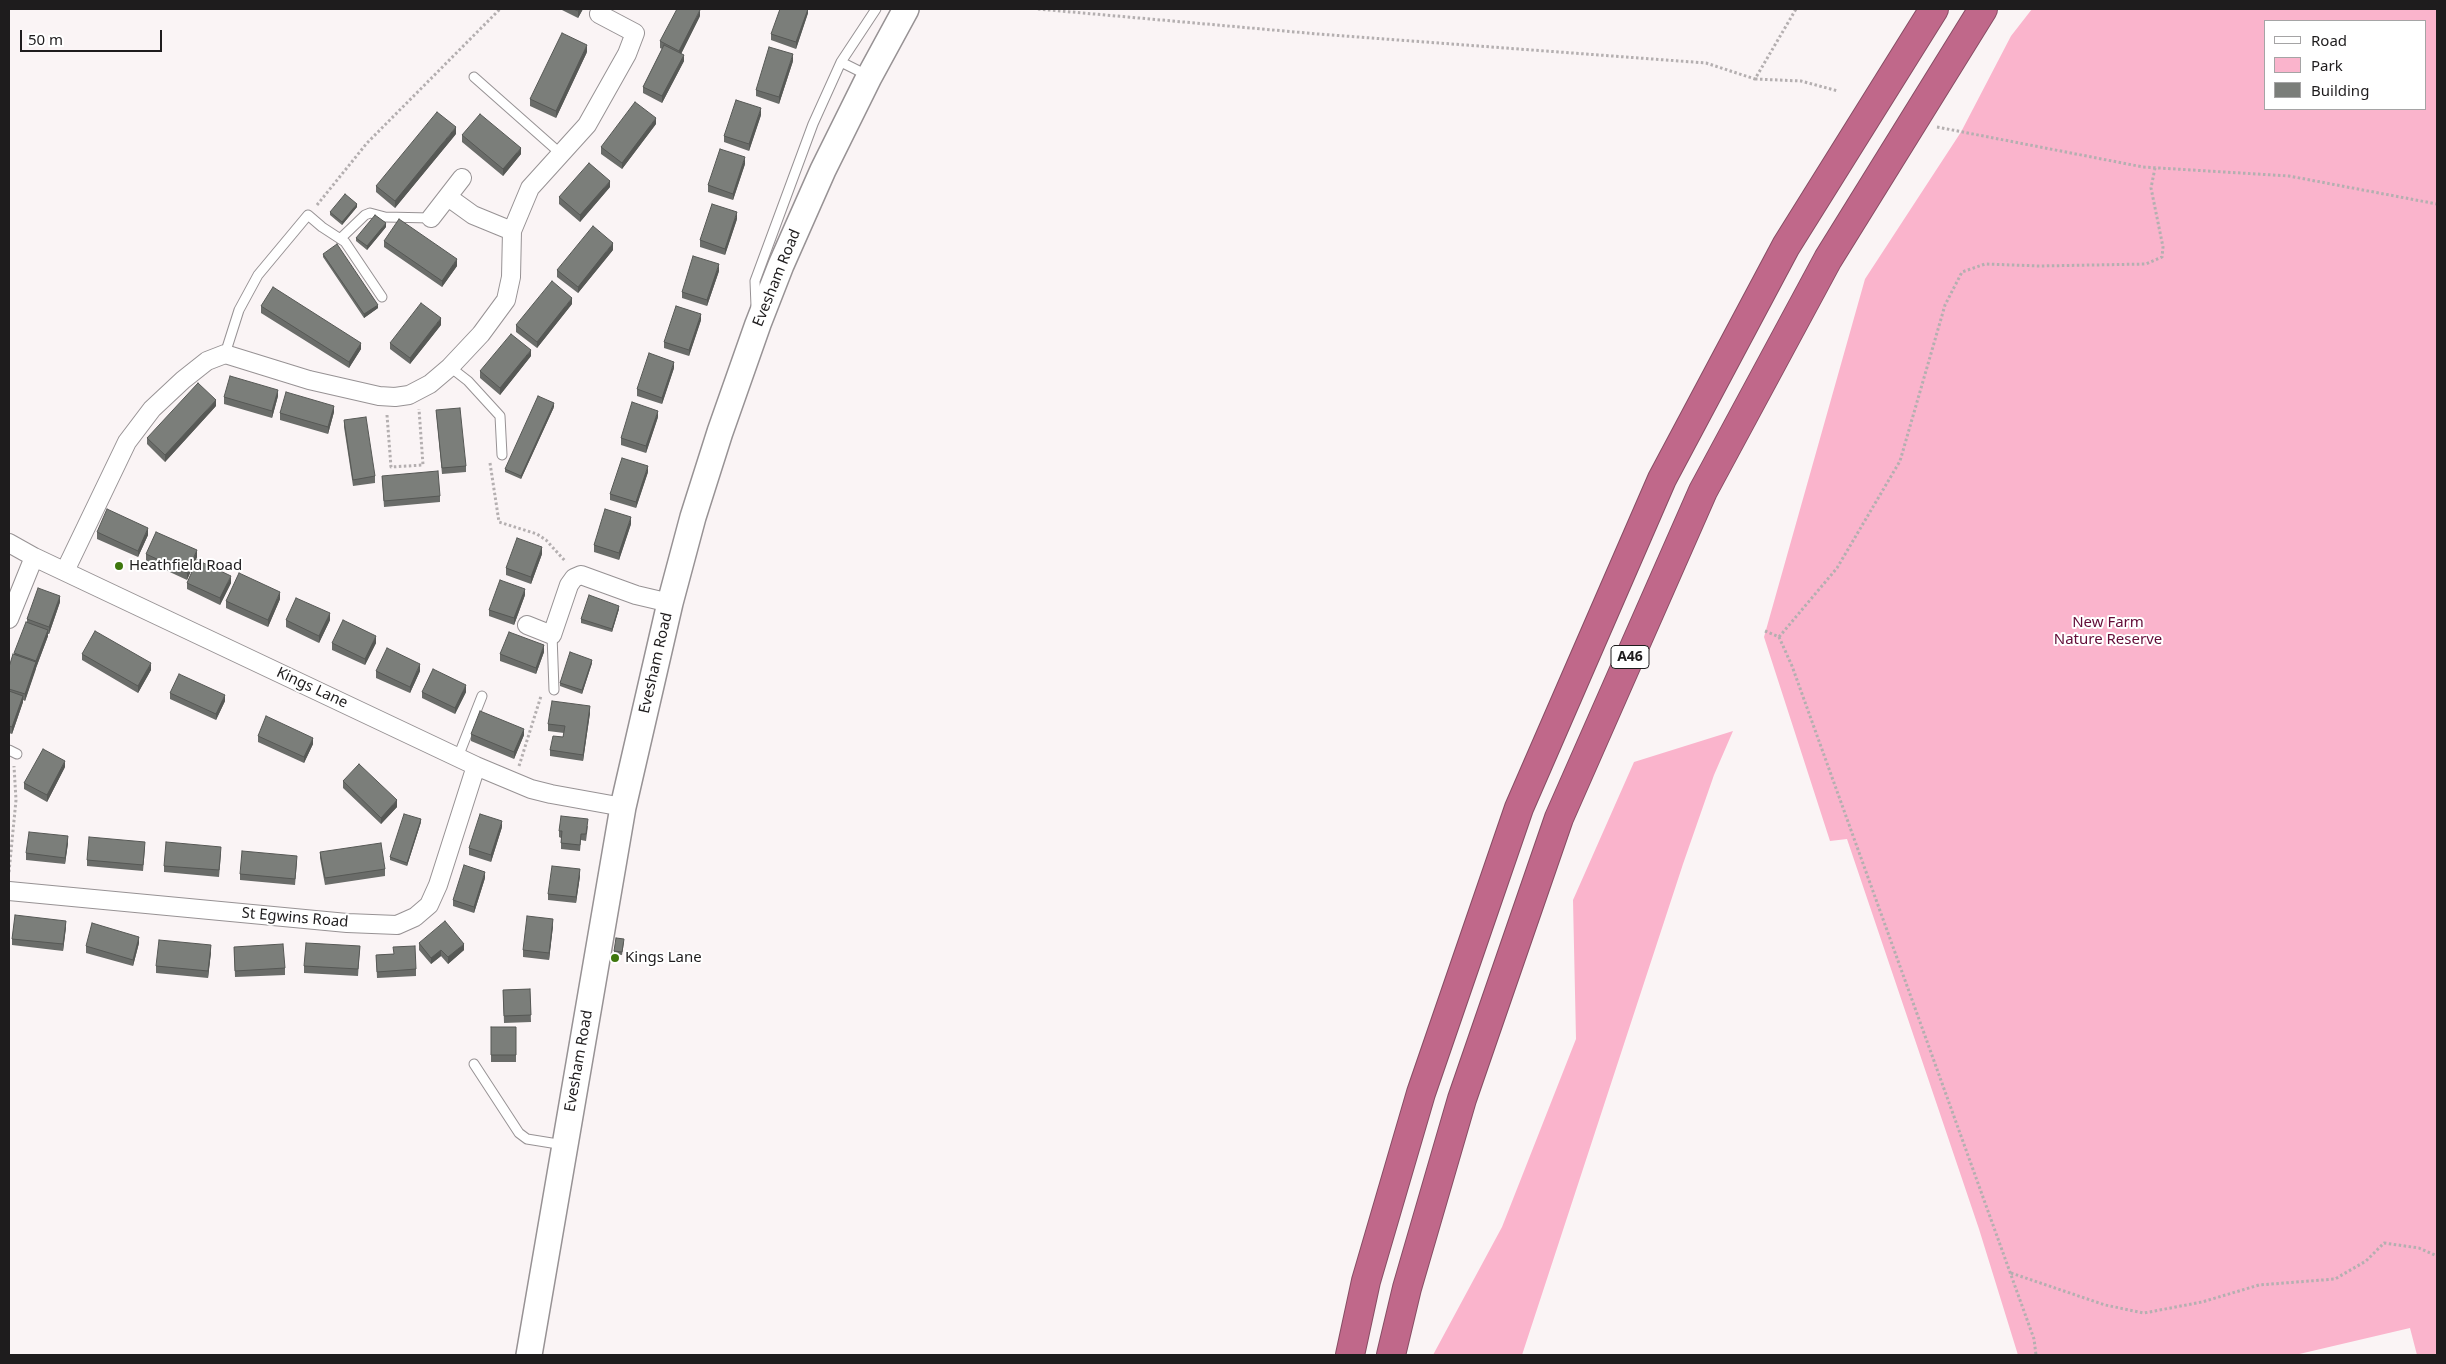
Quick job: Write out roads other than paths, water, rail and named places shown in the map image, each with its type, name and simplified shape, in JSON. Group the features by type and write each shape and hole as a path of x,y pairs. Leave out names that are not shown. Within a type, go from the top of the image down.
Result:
{"highway":[{"name":"A46","path":"1350,1355 1366,1281 1421,1094 1527,790 1662,479 1786,246 1934,9"},
{"name":"A46","path":"1391,1355 1407,1288 1462,1099 1563,809 1703,491 1828,259 1983,9"}],"main road":[{"name":"Evesham Road","path":"529,1355 624,807 670,603 720,432 758,324 823,170 869,76 906,9"}],"street":[{"path":"65,571 127,442 152,408 183,380 207,362 225,354 309,380 386,396 409,395 418,391 430,384 450,367 481,334 506,300 511,277 512,231 530,188 587,125 627,54 635,33 599,14"},
{"path":"431,218 462,178"},
{"path":"448,197 473,214 512,231"},
{"name":"Kings Lane","path":"9,543 34,557 476,766 551,794 624,807"},
{"path":"9,619 34,557"},
{"path":"527,625 552,635 569,585 574,578 581,576 636,595 670,603"},
{"name":"St Egwins Road","path":"9,891 347,923 397,925 415,917 429,905 438,885 476,766"}],"lane":[{"path":"758,324 755,281 813,124 841,62 876,9"},
{"path":"841,62 869,76"},
{"path":"474,78 561,154"},
{"path":"340,239 365,215 370,213 414,219 431,218"},
{"path":"225,354 239,310 258,275 308,215 345,242 382,297"},
{"path":"450,367 468,382 500,416 502,455"},
{"path":"552,635 554,690"},
{"path":"458,757 482,696"},
{"path":"474,1064 518,1133 527,1139 564,1145"}],"place":[{"name":"Heathfield Road","path":"119,566"},
{"name":"Kings Lane","path":"615,958"}],"park label":[{"name":"New Farm Nature Reserve","path":"2108,632"}]}
